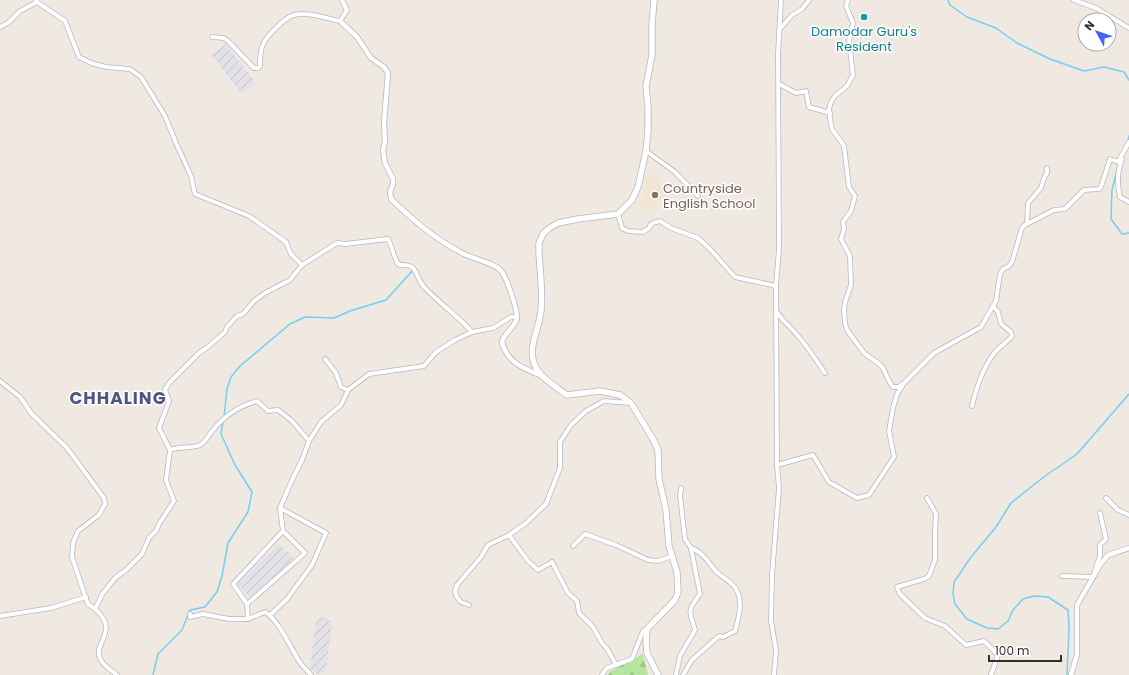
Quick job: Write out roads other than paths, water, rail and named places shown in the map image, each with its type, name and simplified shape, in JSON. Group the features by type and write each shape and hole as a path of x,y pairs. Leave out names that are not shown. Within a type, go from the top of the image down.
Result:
{"main road":[{"path":"654,0 652,55 646,86 648,115 646,152 638,187 632,200 618,214 558,223 548,229 541,239 538,253 541,311 533,342 532,360 534,366 543,377 567,395 600,391 620,396 631,403 658,450 659,479 666,510 669,546 677,572 678,592 675,600 647,629 647,653 658,675"}],"street":[{"path":"340,21 347,10 342,0"},
{"path":"774,675 776,650 770,621 779,488 777,465 776,286 779,249 778,146 779,30 781,0"},
{"path":"779,30 792,15 802,9 809,0"},
{"path":"848,0 846,6 853,23 849,41 853,74 847,86 835,96 831,102 830,113 832,128 844,146 849,187 855,196 852,211 843,222 844,229 841,239 850,256 851,285 845,302 845,323 847,330 858,346 864,353 883,368 893,387 899,387 904,383 934,353 981,327 996,301 1000,274 1003,269 1009,266 1012,262 1022,228 1054,210 1065,209 1084,190 1099,189 1110,159 1118,162 1128,143"},
{"path":"1074,0 1096,8 1129,28"},
{"path":"0,26 8,23 20,11 36,1 65,21 79,57 91,63 106,67 130,69 141,77 165,116 191,176 195,194 249,216 286,242 291,254 302,265"},
{"path":"212,37 224,38 228,40 254,68 258,68 260,66 261,49 264,42 288,18 295,14 310,15 340,21 357,37 371,58 384,67 388,73 384,123 385,141 383,150 385,163 393,179 390,192 391,199 421,227 464,254 488,263 502,271 510,291 517,316 514,326 503,339 502,344 512,361 543,377"},
{"path":"779,84 796,93 806,92 809,106 830,113"},
{"path":"1128,143 1117,176 1120,197 1129,202"},
{"path":"646,152 675,172 698,196"},
{"path":"1027,224 1028,203 1041,188 1047,173 1047,168"},
{"path":"618,214 622,228 628,230 643,232 649,228 651,224 660,221 671,228 698,238 735,277 776,286"},
{"path":"95,609 103,593 116,577 126,570 142,554 149,538 156,531 174,501 166,480 170,450 160,428 169,401 165,390 169,382 199,353 225,332 227,327 237,316 243,314 254,301 264,293 290,280 302,265 337,243 345,244 388,239 393,248 394,259 399,265 406,264 413,267 422,286 472,332"},
{"path":"972,406 976,390 984,370 996,352 1012,336 1012,332 1001,324 998,312 993,306"},
{"path":"776,309 786,325 808,348 825,373"},
{"path":"247,604 305,553 283,531 280,508 309,441 321,422 341,405 348,390 370,374 424,366 436,352 455,340 472,332 493,328 511,317 517,316"},
{"path":"325,359 336,373 341,387 348,390"},
{"path":"0,381 20,397 31,413 67,448 104,498 105,504 99,515 78,531 73,543 72,557 88,604 102,614 106,624 106,632 100,646 102,662 116,675"},
{"path":"777,465 813,455 829,482 857,498 869,495 894,457 889,431 892,408 897,394 904,383"},
{"path":"170,450 177,447 199,446 229,414 243,405 257,401 268,411 278,410 292,421 309,441"},
{"path":"469,605 461,602 456,596 456,585 481,557 488,545 509,535 526,523 546,504 560,468 560,442 571,425 586,411 604,401 631,403"},
{"path":"676,675 680,656 695,630 690,612 691,605 700,594 691,548 685,539 680,496 681,488"},
{"path":"927,498 936,514 934,531 935,560 929,576 924,579 897,587 900,594 925,618 945,626 966,645 984,641 998,655 991,675"},
{"path":"1106,498 1118,510 1129,515"},
{"path":"270,615 287,599 312,565 326,533 280,508"},
{"path":"1093,577 1100,556 1100,545 1106,539 1100,512"},
{"path":"248,619 247,604 233,584 283,531"},
{"path":"573,546 585,534 616,545 648,560 658,561 672,556"},
{"path":"509,535 528,561 538,570 552,562 568,593 577,601 579,613 592,627 608,650 616,665"},
{"path":"683,675 692,660 719,636 723,637 735,632 739,614 740,599 734,586 718,574 698,550 691,548"},
{"path":"1071,675 1077,655 1077,605 1100,565 1108,555 1129,548"},
{"path":"1062,576 1093,577"},
{"path":"0,616 50,608 86,598"},
{"path":"190,614 190,617 202,614 229,619 248,619 265,612 270,615 300,662 311,675"},
{"path":"602,675 607,668 632,659 643,631 647,629"}],"waterway":[{"path":"948,0 950,5 967,17 996,28 1017,43 1050,59 1084,71 1104,67 1124,72 1129,80"},
{"path":"1128,142 1129,136"},
{"path":"1116,174 1112,190 1111,219 1122,234 1129,233"},
{"path":"224,417 227,389 231,377 240,366 290,324 305,317 334,318 350,311 386,300 413,270"},
{"path":"1067,675 1069,628 1068,610 1048,597 1034,596 1023,599 1013,610 1008,621 998,629 987,628 967,619 955,604 953,594 954,582 971,557 996,527 1011,503 1045,476 1077,454 1129,394"},
{"path":"153,675 158,654 182,630 190,610 205,607 217,592 222,576 228,543 248,512 252,492 235,465 221,434 223,421"}],"place":[{"name":"Damodar Guru's Resident","path":"864,17"},
{"name":"Countryside English School","path":"655,195"}],"district":[{"name":"CHHALING","path":"118,398"}]}
